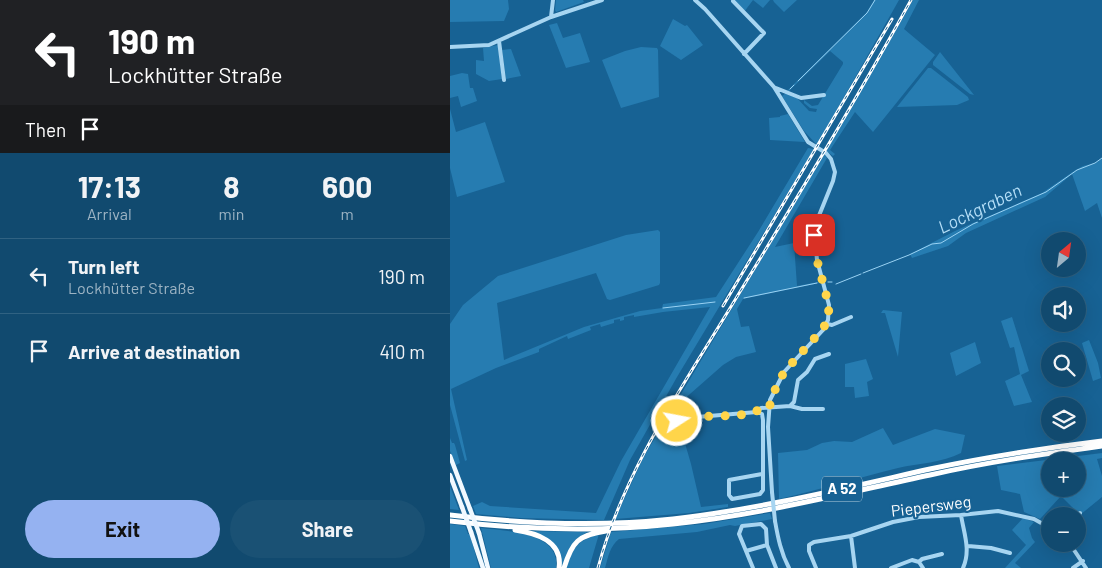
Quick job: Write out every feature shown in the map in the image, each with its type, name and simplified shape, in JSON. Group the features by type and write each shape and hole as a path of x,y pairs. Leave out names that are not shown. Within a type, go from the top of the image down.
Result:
{"highway":[{"name":"A 52","path":"450,515 522,522 572,524 672,519 780,502 976,460 1102,441"},
{"name":"A 52","path":"450,521 578,529 631,528 672,524 748,514 967,467 1102,446"},
{"path":"482,524 527,532 543,538 551,543 556,550 559,558 559,568"},
{"path":"564,568 571,548 582,537 590,533 631,528"}],"main road":[{"path":"450,456 479,533 488,568"},
{"path":"450,475 483,568"}],"street":[{"path":"551,17 553,0"},
{"path":"586,0 593,3"},
{"path":"450,47 489,45 551,17 602,0"},
{"path":"695,0 774,87 808,142 826,153 834,163 834,181 814,226 817,260 829,306 827,324 784,372 774,392 769,408 768,435 775,521 778,539 788,568"},
{"path":"733,1 764,33 744,54"},
{"path":"499,40 504,80"},
{"path":"774,87 801,98 824,95"},
{"path":"827,324 832,325 852,317"},
{"path":"790,406 794,402 798,380 807,372 815,359 829,354"},
{"path":"757,412 761,408 790,406 802,409 823,408"},
{"path":"677,421 702,416 757,412 762,414 763,488 760,494 732,499 729,495 729,480 762,474"},
{"name":"Piepersweg","path":"816,568 809,545 814,542 851,536 892,522 919,517 998,511 1034,519 1041,523"},
{"path":"960,515 968,546 966,563 963,568"},
{"path":"753,568 739,534 742,526 761,524 766,529 767,545 776,568"},
{"path":"851,536 856,568"},
{"path":"746,551 767,545"},
{"path":"968,546 991,548 1010,553"},
{"path":"1076,552 1086,568"},
{"path":"919,562 922,559 942,554"},
{"path":"891,568 912,560 919,562 923,568"},
{"path":"1073,568 1082,561"}],"shaded area":[{"path":"450,0 508,0 509,9 504,21 450,22"},
{"path":"556,0 583,0 584,2 556,12"},
{"path":"733,0 753,0 744,12"},
{"path":"753,0 770,0 763,8"},
{"path":"773,0 797,0 784,12"},
{"path":"874,0 899,0 817,145 804,131 782,96 786,93 797,98 809,111 816,112 817,109 810,108 804,103 804,100 812,106 818,105 843,64 830,51 787,91 867,12"},
{"path":"913,0 919,0 904,29 935,55 873,132 855,112 830,150 835,154 833,156 826,151"},
{"path":"673,19 685,26 687,25 703,45 681,60 660,46"},
{"path":"557,23 563,38 580,33 590,62 566,68 549,25"},
{"path":"498,45 502,79 489,81 476,74 476,60 484,61 483,48"},
{"path":"641,47 657,48 658,50 659,97 621,108 602,60"},
{"path":"511,49 521,76 506,79 502,50"},
{"path":"940,52 974,95 970,94 933,65"},
{"path":"928,68 931,68 968,97 969,100 957,105 897,107"},
{"path":"462,73 468,74 470,88 473,88 477,101 461,107 458,96 450,98 450,76"},
{"path":"450,109 456,132 485,122 505,182 457,197 450,168"},
{"path":"788,114 805,142 770,140 769,118"},
{"path":"808,148 814,149 677,377 630,460 604,520 521,518 476,514 473,506 482,502 490,506 596,513 621,461 710,307 634,317 634,315 624,317 624,320 620,321 620,319 614,320 614,323 601,327 600,324 590,327 591,330 568,339 567,336 539,349 539,352 496,368 451,389 467,460 465,461 450,405 450,324 463,305 498,276 626,235 658,230 660,232 659,285 610,300 607,299 596,273 497,303 504,360 584,327 640,311 662,308 663,304 716,297 758,232"},
{"path":"824,154 827,158 775,247 794,243 797,286 819,283 743,299 737,309 741,327 749,326 756,352 736,357 723,365 682,401 667,426 680,426 701,507 728,504 728,507 689,513 615,519 643,458"},
{"path":"1102,158 1102,218 1097,203 1085,211 1072,174 1045,197 966,233 948,246 912,258 910,254 957,230 1042,193 1074,171 1095,163"},
{"path":"883,310 902,312 898,357 885,313 881,313"},
{"path":"1012,317 1029,371 1021,375 1032,402 1014,406 1005,381 1020,374 1014,347 1010,348 1001,321"},
{"path":"1089,340 1098,363 1101,378 1093,381 1086,357 1086,342 1084,342"},
{"path":"975,342 981,363 956,376 950,353"},
{"path":"866,359 873,379 867,382 869,396 855,398 854,387 845,387 845,364"},
{"path":"883,428 893,445 935,429 965,435 961,453 954,456 938,461 898,468 779,499 778,453 807,450 822,443 834,441 852,442"},
{"path":"450,438 455,445 460,463 456,465 450,451"},
{"path":"1102,453 1102,458 1097,459 1102,476 1102,497 1086,510 1086,507 1072,507 1062,497 1086,497 1086,455"},
{"path":"1041,461 1041,497 1060,497 1051,507 1041,507 1040,519 1024,512 1020,494 1001,490 997,466"},
{"path":"450,486 459,510 450,509"},
{"path":"770,513 772,519 735,526 730,525 697,532 619,539 611,548 605,568 600,568 611,532 704,524"},
{"path":"1023,518 1034,522 1029,528 1035,542 1015,563 1021,568 1005,568 1026,545 1012,530"},
{"path":"450,524 465,526 468,534 470,534 479,568 450,568"},
{"path":"481,528 517,532 541,540 550,547 555,556 556,568 491,568"},
{"path":"531,531 587,532 575,540 562,568 560,568 558,550"},
{"path":"599,534 589,568 566,568 577,545 585,539"}],"waterway":[{"path":"798,81 867,13 875,0"},
{"path":"790,89 794,85"},
{"name":"Lockgraben","path":"863,273 932,244 941,243 973,224 1046,192 1077,170 1102,158"},
{"name":"Lockgraben","path":"836,284 861,274"},
{"name":"Lockgraben","path":"744,298 817,283"},
{"name":"Lockgraben","path":"663,308 715,302"}],"railway":[{"path":"598,568 609,532 623,497 657,430 824,151 911,0"},
{"path":"723,306 892,19"}],"route":[{"path":"677,421 702,416 743,414 757,412 761,408 769,408 770,400 784,372 827,324 830,313 817,260 814,235"}]}
